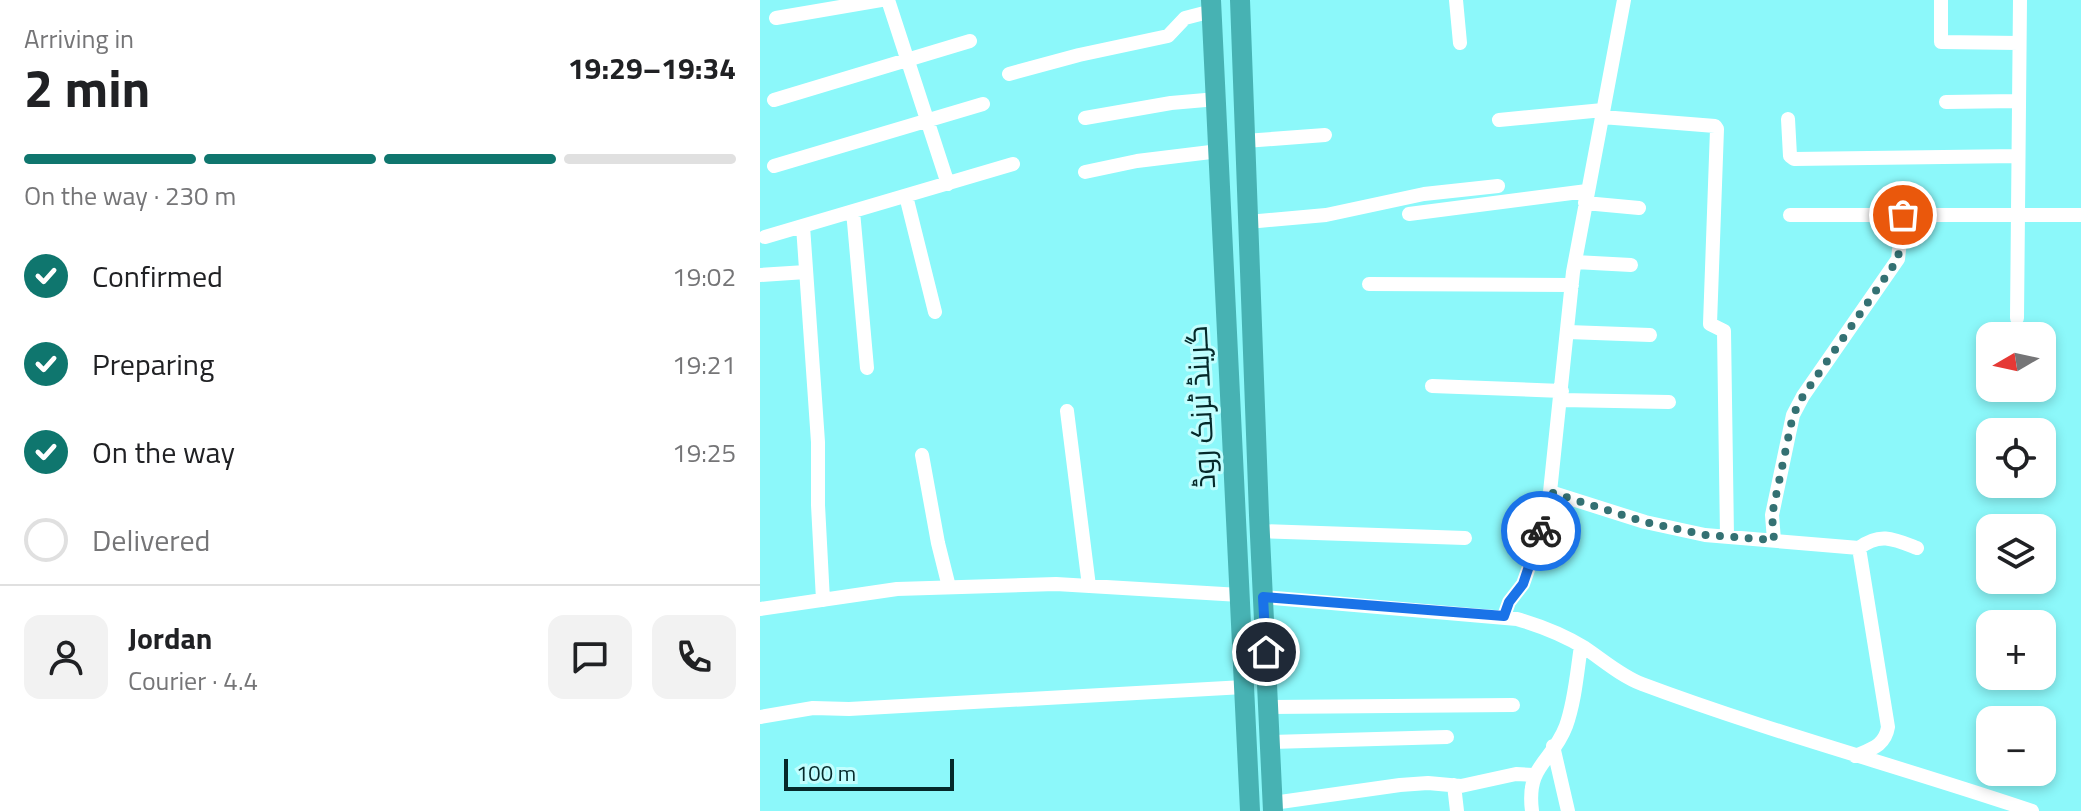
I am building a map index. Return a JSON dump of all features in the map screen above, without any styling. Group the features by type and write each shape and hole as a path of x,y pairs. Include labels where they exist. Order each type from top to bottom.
{"highway":[{"name":"گرینڈ ٹرنک روڈ","path":"1240,0 1259,531 1273,807"},
{"name":"گرینڈ ٹرنک روڈ","path":"1211,5 1250,811"}],"street":[{"path":"776,18 881,0"},
{"path":"888,0 948,184"},
{"path":"1456,0 1460,43"},
{"path":"1504,616 1509,602 1523,584 1540,536 1550,492 1575,262 1624,0"},
{"path":"1941,0 1941,42 2019,43"},
{"path":"2017,318 2020,0"},
{"path":"1009,74 1168,36 1185,18 1211,5"},
{"path":"774,100 970,41"},
{"path":"1085,118 1171,103 1217,99"},
{"path":"1946,102 2018,101"},
{"path":"774,166 983,104"},
{"path":"1499,120 1602,114 1715,126 1717,129 1710,324 1724,331 1727,537"},
{"path":"1788,119 1790,156 1794,159 2018,156"},
{"path":"1245,141 1325,135"},
{"path":"1085,172 1137,161 1219,151"},
{"path":"765,237 1013,164"},
{"path":"1248,222 1326,215 1424,194 1498,186"},
{"path":"906,196 935,312"},
{"path":"1409,214 1586,197 1639,208"},
{"path":"853,211 867,368"},
{"path":"1790,215 2081,215"},
{"path":"1774,540 1772,515 1793,415 1898,259 1903,215"},
{"path":"803,226 818,442 823,600"},
{"path":"1575,262 1631,265"},
{"path":"760,275 806,272"},
{"path":"1369,284 1572,285"},
{"path":"1461,286 1572,285"},
{"path":"1568,332 1650,335"},
{"path":"1432,386 1669,402"},
{"path":"1067,411 1089,586"},
{"path":"922,455 949,587"},
{"path":"1550,492 1645,522 1705,535 1859,548 1867,541 1887,536 1917,548"},
{"path":"1259,531 1465,538"},
{"path":"1855,756 1880,745 1886,739 1888,727 1859,548"},
{"path":"760,609 897,589 949,587 1089,586 1240,595"},
{"path":"1263,597 1504,616 1541,626 1581,646 1637,682 1855,756 1918,773 2032,811"},
{"path":"1532,811 1530,795 1533,775 1565,729 1574,695 1581,646"},
{"path":"760,717 813,708 849,709 1244,687"},
{"path":"1269,707 1513,705"},
{"path":"1271,742 1447,737"},
{"path":"1553,746 1568,811"},
{"path":"1273,807 1306,805 1428,783 1454,785 1486,782 1516,774 1533,775"},
{"path":"1454,785 1457,811"}],"way so far":[{"path":"1541,531 1550,492 1645,522 1705,535 1774,540 1772,515 1793,415 1898,259 1903,215"}],"route":[{"path":"1266,652 1263,597 1504,616 1509,602 1523,584 1541,531"}]}
